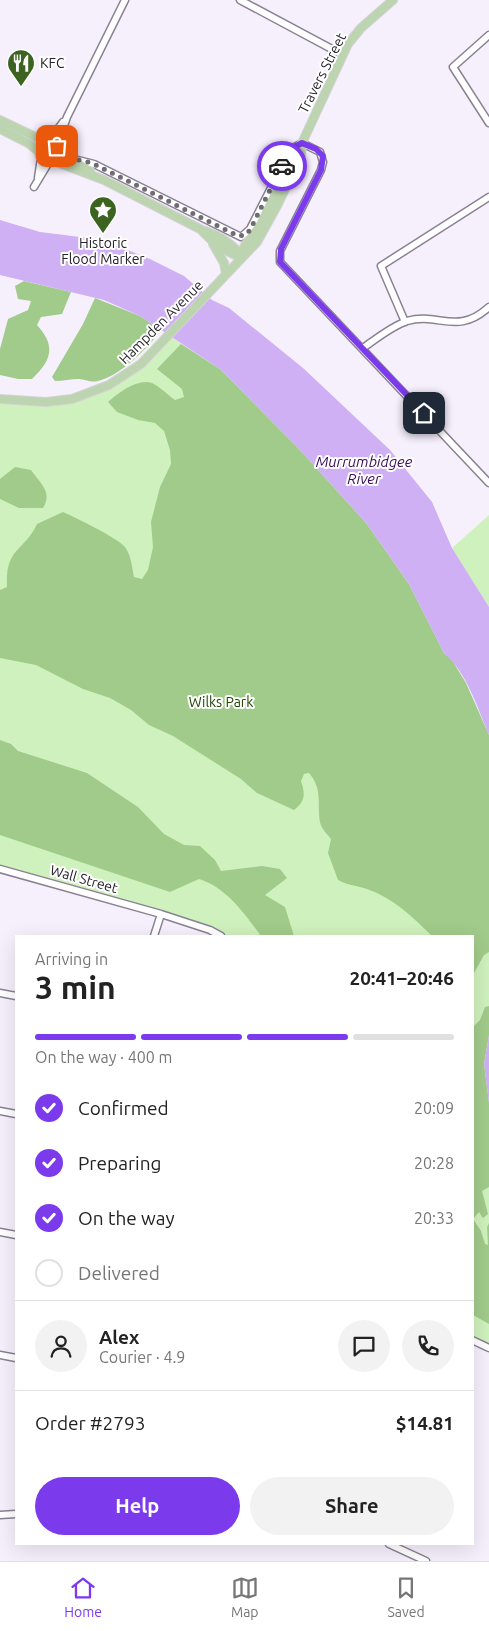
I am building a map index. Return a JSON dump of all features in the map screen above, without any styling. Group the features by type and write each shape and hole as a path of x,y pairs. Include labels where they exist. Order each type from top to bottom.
{"main road":[{"name":"Travers Street","path":"224,276 241,257 250,251 264,232 301,155 302,143 348,44 361,28 393,0"},
{"path":"0,120 58,148 104,180 202,230 213,233 238,250 241,257"},
{"path":"0,130 28,144 40,155 52,161 104,180"},
{"path":"40,155 47,142"},
{"path":"52,161 58,148"},
{"path":"202,230 220,252 224,276"},
{"path":"209,238 234,255 241,257"},
{"name":"Hampden Avenue","path":"0,399 33,402 72,399 110,385 141,364 224,276"}],"street":[{"path":"58,148 67,117 126,0"},
{"path":"240,0 343,54"},
{"path":"489,35 453,67 489,122"},
{"path":"47,142 67,117"},
{"path":"302,143 320,152 323,162 280,251 280,262 489,483"},
{"name":"Travers Street","path":"72,159 94,164 233,235 241,237 250,230 290,149 302,143"},
{"path":"40,155 36,184 52,161"},
{"path":"405,322 381,266 489,197"},
{"path":"363,348 405,322 428,319 453,323 463,322 473,319 489,307"},
{"name":"Wall Street","path":"0,869 160,914 210,930 219,935"},
{"path":"154,935 160,914"},
{"path":"0,993 15,996"},
{"path":"0,1111 15,1114"},
{"path":"0,1232 15,1235"},
{"path":"474,1341 489,1348"},
{"path":"0,1355 15,1358"},
{"path":"0,1515 15,1514"},
{"path":"391,1545 426,1561"}],"green space":[{"path":"24,281 71,292 62,314 41,317 37,325 47,340 49,353 44,366 32,379 18,379 0,375 0,349 8,319 28,310 31,301 18,299 15,286"},
{"path":"95,298 140,316 161,330 133,360 106,378 95,381 79,379 55,381 52,377 83,324"},
{"name":"Wilks Park","path":"171,337 220,369 301,451 489,735 489,1035 484,1064 489,1103 489,1348 474,1341 474,935 218,935 0,869 0,399 46,402 99,390 149,355 154,356"},
{"name":"Wilks Park","path":"181,344 220,369 301,451 367,524 409,584 444,653 452,660 466,683 489,735 489,952 484,955 474,973 474,935 431,935 410,915 385,897 338,880 328,853 331,839 321,824 318,791 309,773 304,774 301,781 303,800 294,810 257,793 241,779 173,736 149,725 131,710 110,698 83,689 36,665 0,658 0,590 7,587 7,574 12,557 27,540 37,524 63,512 105,533 125,547 130,557 134,577 142,579 148,570 153,547 151,522 160,487 171,464 170,450 164,431 155,423 138,420 117,412 108,402 128,387 146,382 155,384 175,400 184,397 182,389 157,369"},
{"path":"15,467 31,470 44,488 47,497 43,508 19,508 0,499 0,479"},
{"path":"489,515 489,607 452,548"},
{"path":"0,740 11,744 18,751 87,773 138,807 164,834 184,845 200,846 215,860 221,871 262,866 280,869 287,878 265,895 285,907 294,935 260,935 234,902 218,888 199,879 170,892 0,835"},
{"path":"489,1006 489,1035 484,1064 489,1103 489,1187 482,1191 488,1214 483,1218 479,1212 474,1218 474,1026 480,1020 485,1007"},
{"path":"474,1220 481,1231 485,1244 488,1245 487,1227 489,1223 489,1324 474,1316"}],"water":[{"name":"Murrumbidgee River","path":"0,220 40,232 88,238 110,243 150,259 184,276 212,300 229,308 303,368 390,450 432,502 452,548 489,607 489,735 465,680 444,653 409,584 367,524 301,451 220,369 140,316 104,300 0,275"},
{"path":"489,1035 489,1103 484,1064"}],"way so far":[{"path":"57,146 60,151 72,159 94,164 211,222 233,235 241,237 250,230 282,166"}],"place":[{"name":"KFC","path":"21,87"},
{"name":"Historic Flood Marker","path":"103,234"}],"route":[{"path":"282,166 290,149 302,143 316,149 323,156 321,170 281,249 279,254 280,262 424,413"}]}
